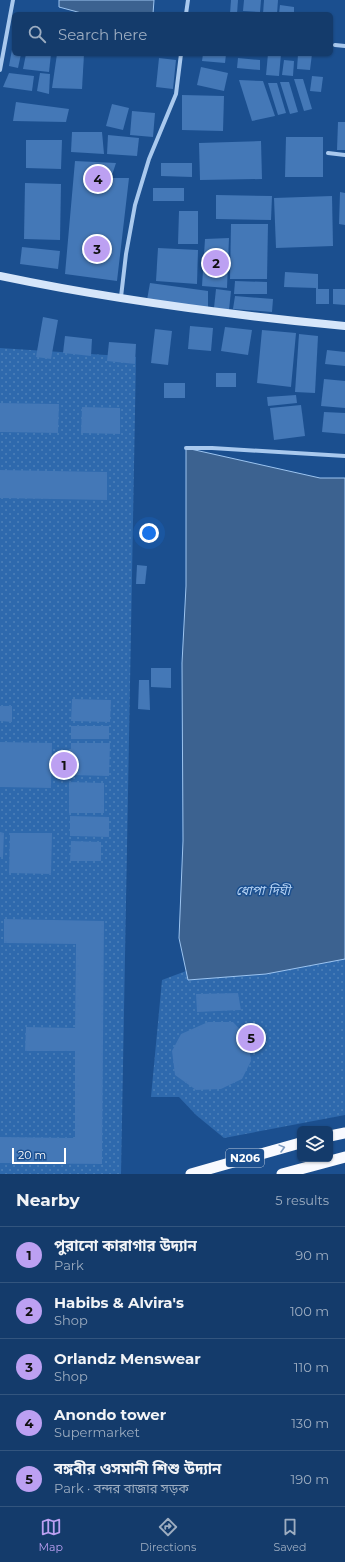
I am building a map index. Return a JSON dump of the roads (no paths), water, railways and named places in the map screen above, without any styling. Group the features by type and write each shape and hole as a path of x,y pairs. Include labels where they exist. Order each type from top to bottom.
{"highway":[{"path":"333,1135 345,1133"},
{"name":"N206","path":"191,1174 297,1144"},
{"path":"282,1174 345,1157"}],"main road":[{"path":"0,276 62,289 262,318 345,326"}],"street":[{"path":"0,70 13,0"},
{"path":"186,12 188,0"},
{"path":"335,45 345,46"},
{"path":"121,297 126,254 135,205 149,159 176,94 181,56"},
{"path":"328,153 345,155"},
{"path":"186,448 212,448 345,456"}],"water":[{"path":"59,0 154,0 153,12 78,12 59,7"},
{"name":"ধোপা দিঘী","path":"186,448 320,478 345,478 345,959 266,974 188,980 179,938 183,841 182,663 186,586"}],"place":[{"name":"Anondo tower","path":"98,179"},
{"name":"Orlandz Menswear","path":"97,249"},
{"name":"Habibs & Alvira's","path":"216,263"},
{"name":"পুরানো কারাগার উদ্যান","path":"64,765"},
{"name":"বঙ্গবীর ওসমানী শিশু উদ্যান","path":"251,1038"}]}
